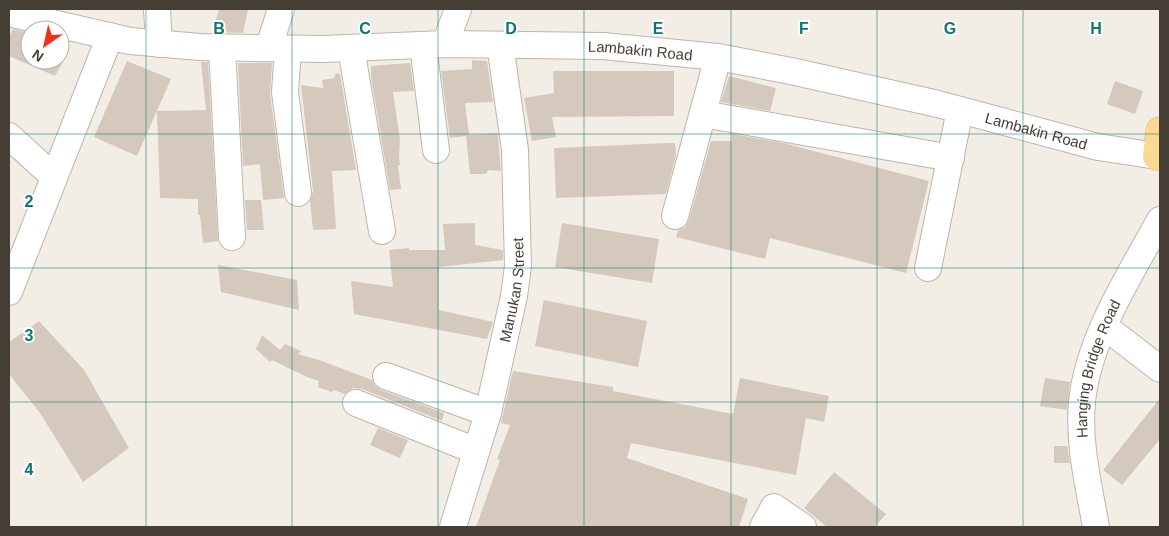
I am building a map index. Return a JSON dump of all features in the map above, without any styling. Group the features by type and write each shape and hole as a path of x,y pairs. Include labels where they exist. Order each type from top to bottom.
{"street":[{"path":"157,9 158,44"},
{"path":"281,9 278,48 286,92 298,193"},
{"path":"436,150 434,45 458,9"},
{"name":"Lambakin Road","path":"9,12 130,41 158,44 222,48 351,48 434,45 602,46 718,57 791,71 960,110 1098,147 1159,148"},
{"path":"9,292 110,36"},
{"name":"Manukan Street","path":"453,527 488,413 514,296 518,266 515,150 502,58 502,45"},
{"path":"222,48 232,237"},
{"path":"351,48 382,231"},
{"path":"675,216 718,57"},
{"path":"928,268 960,110"},
{"path":"703,114 951,158"},
{"path":"9,136 54,177"},
{"name":"Hanging Bridge Road","path":"1096,527 1084,464 1082,402 1089,366 1104,326 1160,220"},
{"path":"1104,326 1160,370"},
{"path":"386,376 488,413"},
{"path":"356,403 476,451"},
{"path":"763,527 774,507 803,527"}],"building":[{"path":"219,9 248,9 243,33 213,32"},
{"path":"13,29 20,31 20,61 9,56 9,37"},
{"path":"472,60 487,61 493,102 465,103 469,135 497,133 498,138 501,171 488,170 486,174 470,174 466,136 450,138 441,71 472,69"},
{"path":"127,61 171,79 137,156 94,137"},
{"path":"201,62 208,62 218,241 203,243 200,215 198,215 198,199 160,198 157,111 206,110"},
{"path":"238,63 272,63 270,94 284,198 263,200 260,164 243,166"},
{"path":"410,63 414,91 393,92 400,140 400,165 398,165 401,189 390,190 371,77 371,66"},
{"path":"41,70 58,70 55,76"},
{"path":"553,71 674,71 674,116 552,117 556,137 532,141 524,98 554,93"},
{"path":"336,73 340,74 356,170 332,171 336,229 313,230 310,201 313,191 301,85 323,88 322,80 334,78"},
{"path":"729,76 776,88 770,111 721,102"},
{"path":"1115,81 1143,91 1135,114 1107,104"},
{"path":"732,134 783,143 929,181 906,273 770,238 765,259 676,237 678,231 685,227 689,220 711,141 732,141"},
{"path":"675,143 676,155 666,194 556,198 554,148"},
{"path":"245,200 261,200 264,230 247,230"},
{"path":"475,223 475,245 503,250 503,260 439,267 439,310 493,322 487,339 354,314 351,281 393,287 389,250 409,248 409,250 445,250 443,224"},
{"path":"562,223 659,239 652,283 555,267"},
{"path":"218,265 297,280 299,310 221,292"},
{"path":"544,300 647,321 638,367 535,346"},
{"path":"39,321 84,370 129,448 83,482 40,413 9,374 9,342"},
{"path":"262,335 280,350 285,344 301,351 298,354 372,380 375,386 381,390 444,413 442,421 362,389 353,388 345,394 318,387 319,381 272,360 270,362 256,349"},
{"path":"513,371 613,387 613,391 733,414 740,378 829,396 824,422 806,418 796,475 631,443 627,458 748,499 739,527 476,527 500,460 497,459 510,425 501,423"},
{"path":"1045,378 1070,382 1067,410 1040,406"},
{"path":"1160,398 1160,439 1122,485 1103,470"},
{"path":"378,428 408,440 400,458 370,445"},
{"path":"1054,446 1067,446 1070,463 1054,463"},
{"path":"834,472 886,514 875,527 827,527 804,508"}]}
